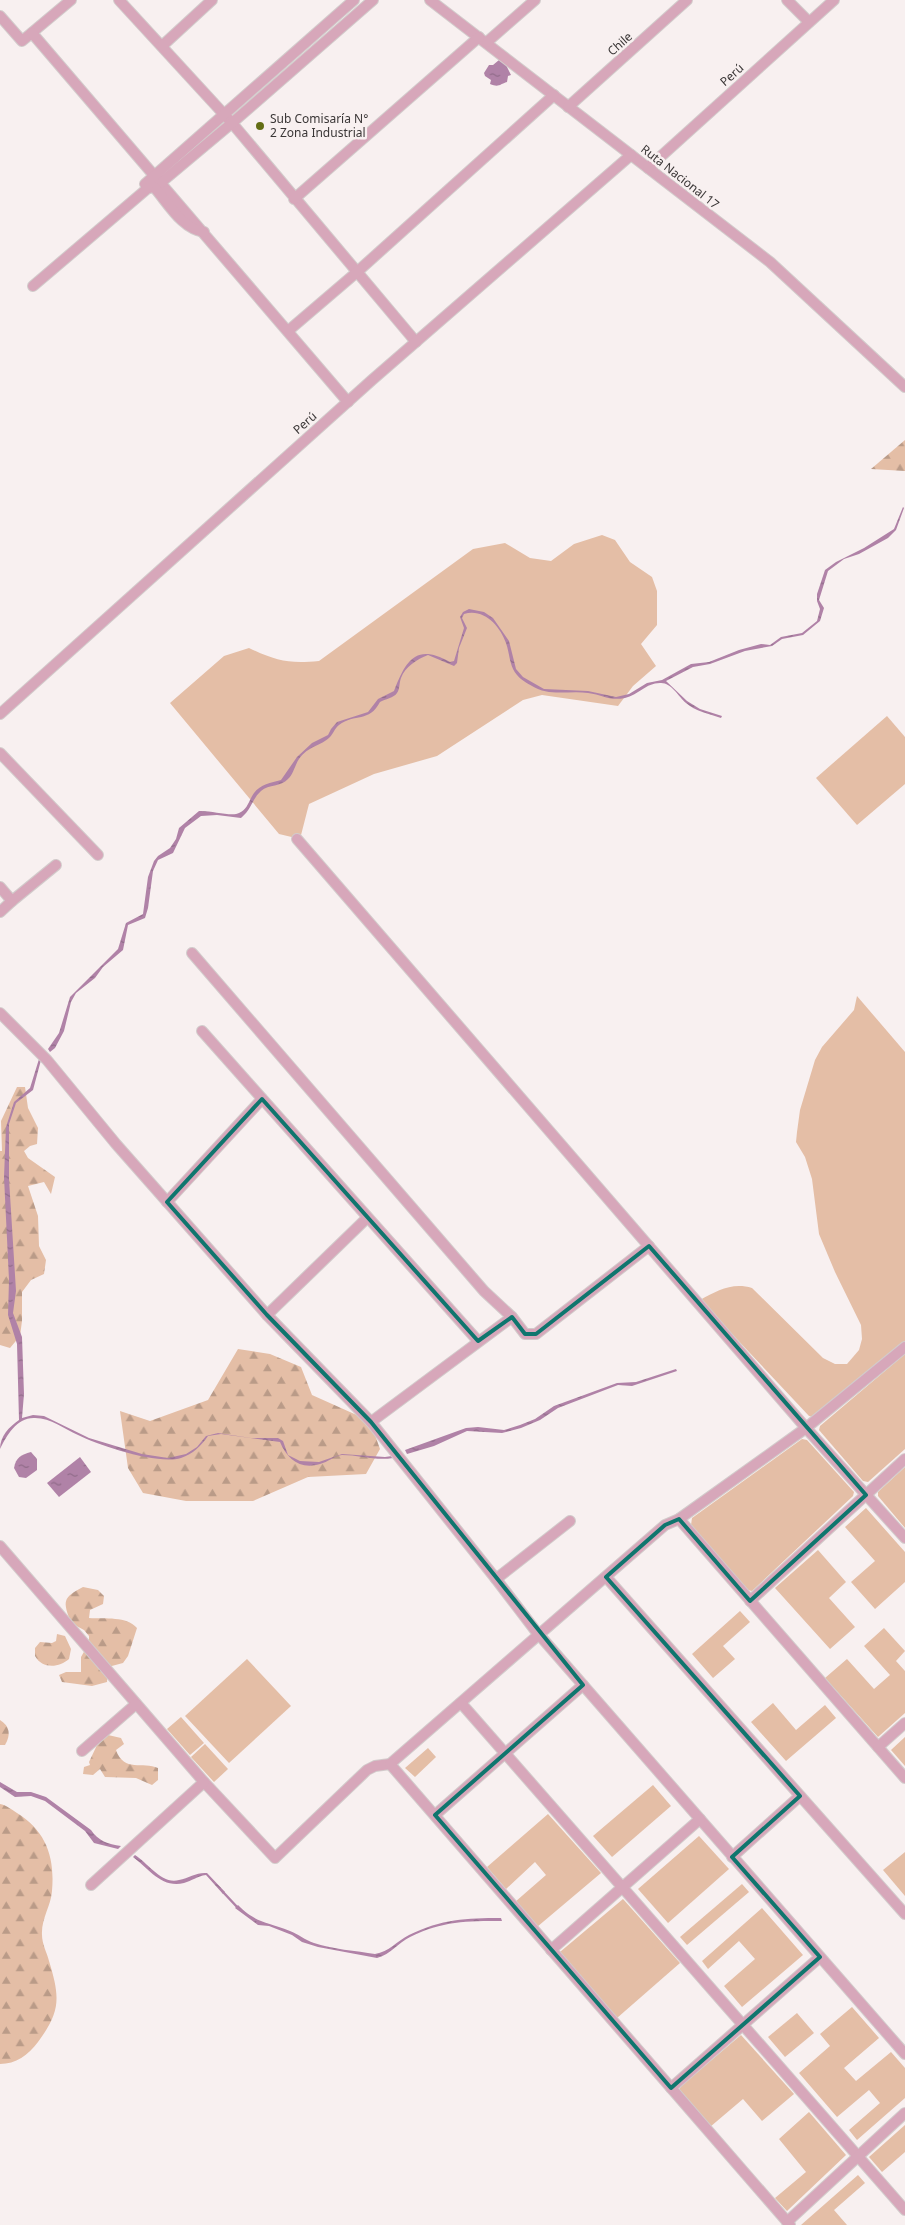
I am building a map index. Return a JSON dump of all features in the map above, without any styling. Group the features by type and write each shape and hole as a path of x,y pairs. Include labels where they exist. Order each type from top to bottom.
{"street":[{"path":"0,16 22,41 70,0"},
{"path":"119,0 228,120 416,342"},
{"path":"162,46 212,0"},
{"path":"228,120 354,0"},
{"path":"33,286 228,120 373,0"},
{"name":"Ruta Nacional 17","path":"430,0 770,262 905,386"},
{"path":"294,200 483,39 535,0"},
{"name":"Chile","path":"568,107 688,0"},
{"path":"787,0 808,22"},
{"name":"Perú","path":"648,168 834,0"},
{"path":"32,33 178,216 194,231 204,232 348,402"},
{"path":"288,331 554,96"},
{"name":"Perú","path":"0,714 348,402 631,155"},
{"path":"0,754 98,855"},
{"path":"297,839 806,1428 905,1538"},
{"path":"0,912 56,865"},
{"path":"0,887 12,901"},
{"path":"192,953 484,1291 512,1317 525,1334 536,1334 649,1246"},
{"path":"0,1013 47,1060 116,1144 267,1315 371,1422 496,1578 539,1635 905,2054"},
{"path":"202,1031 366,1218 478,1341"},
{"path":"167,1202 262,1099"},
{"path":"267,1315 366,1218"},
{"path":"371,1422 512,1317"},
{"path":"0,1546 204,1782 275,1858 367,1770 375,1766 390,1764 665,1525 679,1520 806,1428 905,1347"},
{"path":"750,1601 905,1459"},
{"path":"679,1520 905,1778"},
{"path":"496,1578 570,1521"},
{"path":"606,1577 905,1914"},
{"path":"435,1815 583,1685"},
{"path":"460,1703 905,2210"},
{"path":"82,1751 136,1704"},
{"path":"878,1747 905,1723"},
{"path":"390,1764 789,2224 905,2113"},
{"path":"91,1885 204,1782"},
{"path":"732,1856 800,1796"},
{"path":"551,1950 700,1819"},
{"path":"671,2088 820,1957"}],"highlighted area":[{"path":"262,1099 478,1341 512,1317 525,1334 536,1334 649,1246 866,1495 750,1601 679,1519 665,1525 606,1577 800,1796 732,1857 820,1957 671,2088 435,1815 583,1685 371,1422 267,1315 167,1202"}],"green space":[{"path":"905,440 905,471 871,469"},
{"path":"602,535 615,540 630,562 652,577 657,591 657,625 641,644 656,666 633,686 618,706 542,695 523,700 437,756 374,774 309,804 300,839 279,834 170,703 224,656 249,648 267,656 283,660 299,662 319,661 473,549 505,543 530,558 551,561 574,544"},
{"path":"887,716 905,737 905,784 857,825 816,778"},
{"path":"857,996 905,1052 905,1343 813,1417 809,1416 700,1300 731,1287 745,1286 752,1288 823,1358 835,1364 847,1364 859,1350 862,1339 861,1325 819,1234 812,1179 805,1157 796,1142 800,1110 815,1060 822,1047 854,1010"},
{"path":"17,1087 25,1087 28,1108 38,1128 37,1144 30,1146 24,1151 28,1158 55,1177 51,1194 44,1182 28,1186 38,1216 39,1246 46,1260 44,1274 31,1280 22,1292 20,1336 10,1348 0,1345 0,1151 2,1151 1,1121"},
{"path":"238,1349 270,1354 301,1367 312,1395 370,1421 380,1449 366,1474 308,1477 253,1501 186,1501 143,1493 128,1468 120,1411 150,1421 208,1400"},
{"path":"905,1354 905,1449 868,1482 863,1481 819,1430 820,1426"},
{"path":"802,1439 807,1440 854,1492 853,1496 752,1591 747,1590 691,1525 692,1518"},
{"path":"905,1467 905,1528 878,1496 878,1492"},
{"path":"866,1508 905,1552 905,1582 875,1609 851,1582 875,1561 845,1527"},
{"path":"818,1550 846,1582 829,1598 855,1627 830,1649 775,1588"},
{"path":"83,1587 98,1590 104,1596 103,1604 90,1610 89,1618 122,1620 133,1624 137,1628 128,1656 123,1663 108,1667 107,1682 92,1686 62,1682 59,1675 66,1672 81,1672 81,1657 89,1643 89,1636 84,1630 71,1623 66,1605 68,1597"},
{"path":"740,1611 750,1622 723,1646 735,1659 713,1678 692,1654"},
{"path":"884,1628 905,1651 896,1661 905,1671 905,1713 878,1737 825,1678 847,1659 874,1689 890,1675 864,1646"},
{"path":"57,1634 65,1636 71,1649 69,1659 60,1664 46,1665 35,1656 35,1648 40,1642 52,1643 56,1641"},
{"path":"247,1659 291,1706 229,1763 185,1716"},
{"path":"773,1703 796,1730 825,1705 836,1718 786,1761 751,1722"},
{"path":"181,1717 204,1743 190,1755 167,1729"},
{"path":"0,1720 8,1728 8,1738 5,1745 0,1745"},
{"path":"108,1735 121,1738 124,1744 116,1750 124,1762 158,1768 158,1780 152,1785 136,1778 105,1777 100,1769 93,1775 83,1774 84,1767 90,1765 89,1762 98,1743"},
{"path":"905,1737 905,1766 891,1750"},
{"path":"205,1744 228,1769 214,1782 191,1757"},
{"path":"428,1748 436,1757 415,1777 405,1768"},
{"path":"653,1785 671,1806 612,1857 593,1836"},
{"path":"0,1804 17,1813 35,1828 42,1837 50,1856 53,1879 52,1891 43,1923 42,1935 53,1974 56,1994 54,2012 46,2031 30,2051 21,2058 6,2064 0,2064"},
{"path":"548,1814 601,1873 537,1927 515,1902 546,1875 535,1862 506,1889 487,1867"},
{"path":"699,1836 729,1869 668,1923 638,1889"},
{"path":"905,1852 905,1896 883,1870"},
{"path":"742,1884 749,1892 687,1945 680,1937"},
{"path":"623,1899 680,1963 617,2018 560,1952"},
{"path":"762,1908 803,1955 742,2007 724,1986 755,1959 739,1941 708,1969 702,1961"},
{"path":"852,2007 879,2038 844,2068 856,2081 891,2052 905,2068 905,2098 857,2140 849,2130 880,2103 869,2090 837,2117 799,2073 830,2046 820,2034"},
{"path":"797,2013 814,2033 785,2057 768,2037"},
{"path":"741,2035 794,2094 762,2121 743,2099 710,2127 679,2090 681,2086"},
{"path":"809,2112 846,2155 787,2211 775,2198 806,2172 779,2139"},
{"path":"905,2125 905,2152 882,2172 869,2157"},
{"path":"858,2175 865,2183 834,2210 847,2225 801,2225"}],"water":[{"path":"499,60 506,65 511,75 508,76 507,82 495,86 490,84 491,80 484,73 489,65 493,65"},
{"path":"903,507 896,530 888,538 859,554 844,559 828,571 819,600 824,608 820,621 803,635 782,639 772,646 745,651 710,664 693,667 666,681 687,701 700,709 722,716 721,718 690,706 671,687 664,683 650,685 630,696 619,699 581,692 552,692 539,689 518,677 511,664 506,643 500,630 490,620 478,614 464,614 462,618 467,628 459,648 457,663 454,666 428,655 416,661 403,674 396,695 380,702 371,713 345,721 339,725 331,736 303,755 285,782 261,791 241,818 217,815 201,816 185,828 173,853 158,860 153,871 145,918 128,925 123,950 103,967 95,978 76,993 71,1002 64,1031 55,1048 50,1052 48,1049 59,1033 70,997 118,949 126,923 143,914 148,877 154,861 170,848 176,839 179,828 199,811 231,814 241,812 247,807 257,790 264,785 281,780 297,757 312,743 328,735 337,722 368,712 378,699 394,691 403,671 414,658 429,654 450,662 454,661 464,628 460,617 463,612 469,609 484,612 493,618 509,641 516,669 523,677 544,689 588,691 616,697 629,694 647,683 662,680 691,664 709,662 739,650 761,644 770,645 781,637 802,633 817,621 820,609 817,594 825,570 894,529"},
{"path":"39,1059 41,1060 33,1090 16,1103 9,1124 9,1179 16,1291 13,1313 22,1337 24,1394 22,1418 33,1415 44,1416 89,1438 142,1454 168,1458 186,1454 197,1447 206,1436 218,1433 251,1438 278,1438 283,1441 288,1455 300,1461 319,1462 342,1454 392,1456 393,1458 380,1459 342,1455 320,1464 306,1465 295,1462 290,1458 286,1453 280,1442 221,1434 208,1436 196,1449 181,1458 158,1459 114,1449 41,1418 23,1420 9,1433 0,1449 0,1444 6,1432 19,1420 17,1344 8,1315 9,1280 4,1177 6,1127 14,1102 30,1088"},
{"path":"676,1369 677,1371 632,1386 618,1385 558,1408 540,1420 521,1428 502,1433 467,1431 434,1446 407,1454 405,1450 466,1428 478,1427 504,1430 535,1419 554,1406 617,1383 636,1382"},
{"path":"31,1452 37,1459 37,1470 26,1478 19,1477 14,1468 16,1461 22,1455"},
{"path":"80,1457 91,1472 59,1497 47,1483"},
{"path":"0,1782 17,1792 31,1792 46,1797 91,1830 100,1839 121,1846 118,1849 94,1843 85,1831 45,1801 31,1796 15,1797 0,1787"},
{"path":"135,1855 161,1876 173,1881 196,1874 207,1873 225,1892 223,1894 206,1875 184,1883 169,1883 150,1872 133,1857"},
{"path":"238,1905 256,1919 290,1931 314,1943 375,1954 389,1949 409,1935 454,1920 501,1918 502,1921 455,1923 433,1928 410,1937 377,1958 318,1947 302,1942 292,1935 269,1926 258,1925 235,1908"}],"waterway":[{"path":"223,1892 238,1908"}],"place":[{"name":"Sub Comisaría N° 2 Zona Industrial","path":"260,126"}]}
